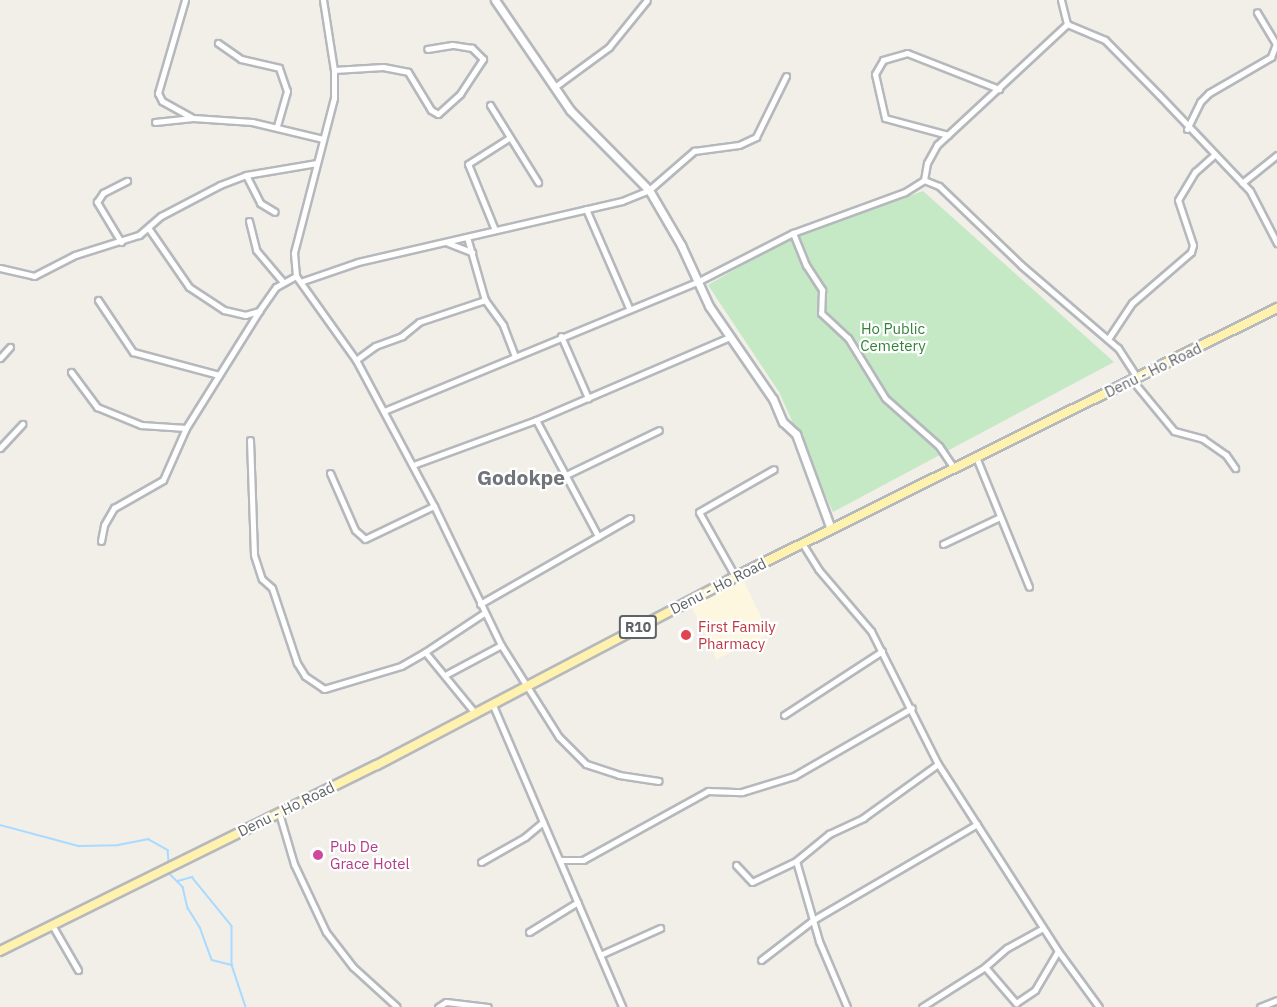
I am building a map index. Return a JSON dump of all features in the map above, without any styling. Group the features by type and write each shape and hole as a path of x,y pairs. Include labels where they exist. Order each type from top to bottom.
{"main road":[{"name":"Denu - Ho Road","path":"0,951 475,713 735,576 1277,308"}],"street":[{"path":"185,0 158,93 162,101 193,118"},
{"path":"323,0 334,70 334,98 294,253 296,276 303,281 356,360 413,465 484,613 524,686 578,760 619,775 659,781"},
{"path":"495,0 556,86 570,110 596,140 649,190 699,281 709,306 773,399 783,422 796,434 831,529"},
{"path":"556,86 609,47 647,0"},
{"path":"1061,0 1067,24"},
{"path":"1188,129 1200,102 1209,93 1271,57 1275,44 1257,12"},
{"path":"384,411 561,336 699,281 794,234 905,192 924,180 927,163 948,135 1067,24"},
{"path":"1067,24 1105,40 1242,183 1257,202 1277,243"},
{"path":"218,42 241,59 279,68 287,91 277,126"},
{"path":"334,70 383,67 408,72 431,110 438,114 460,94 483,59 472,48 427,49"},
{"path":"948,135 885,118 875,74 883,60 907,53 999,89"},
{"path":"303,281 358,262 586,209 649,190 694,151 739,145 756,137 786,76"},
{"path":"490,105 538,182"},
{"path":"155,122 193,118 277,126 323,139"},
{"path":"495,230 468,164 509,138"},
{"path":"1108,339 1132,303 1191,252 1193,245 1178,200 1196,172 1214,155"},
{"path":"1242,183 1277,155"},
{"path":"0,268 34,276 75,255 121,242 149,229 161,216 246,175 317,163"},
{"path":"246,175 260,203 275,212"},
{"path":"924,180 939,186 1022,265 1129,359 1135,379 1174,431 1203,439 1227,455 1235,468"},
{"path":"121,242 97,202 103,193 127,182"},
{"path":"586,209 629,308"},
{"path":"249,221 256,250 283,282"},
{"path":"149,229 180,276 195,291 224,310 245,315 259,311"},
{"path":"794,234 806,265 822,290 821,313 848,338 885,398 939,446 954,468"},
{"path":"467,237 485,300 503,325 515,356"},
{"path":"447,243 472,252"},
{"path":"101,541 104,525 114,508 163,480 186,428 259,311 283,282 296,276"},
{"path":"98,300 133,352 219,375"},
{"path":"356,360 375,346 402,336 419,322 485,300"},
{"path":"561,336 588,398"},
{"path":"413,465 536,420 730,337"},
{"path":"0,358 10,347"},
{"path":"71,372 97,408 141,425 186,428"},
{"path":"536,420 598,536"},
{"path":"0,448 22,424"},
{"path":"566,475 659,430"},
{"path":"250,440 254,555 262,579 272,588 297,663 305,676 324,689 401,666 484,613"},
{"path":"976,457 1029,587"},
{"path":"735,576 699,512 774,469"},
{"path":"330,473 355,530 365,539 434,506"},
{"path":"943,544 1000,517"},
{"path":"480,604 630,518"},
{"path":"802,543 818,569 858,612 882,651 938,764 1058,951 1099,1007"},
{"path":"447,674 501,645"},
{"path":"784,715 882,651"},
{"path":"425,652 447,674 475,713"},
{"path":"492,703 622,1007"},
{"path":"560,860 583,860 708,791 742,792 794,776 912,708"},
{"path":"736,865 752,882 796,861 829,834 863,818 938,764"},
{"path":"279,813 294,864 326,932 353,968 396,1007"},
{"path":"481,862 518,842 543,822"},
{"path":"761,960 813,920 977,824"},
{"path":"796,861 813,920 847,1007"},
{"path":"529,932 578,902"},
{"path":"52,925 78,970"},
{"path":"600,955 660,928"},
{"path":"922,1007 985,967 1007,948 1043,928"},
{"path":"985,967 1016,1003 1035,990 1058,951"},
{"path":"1260,1007 1277,1000"},
{"path":"438,1007 446,1002 488,1007"}],"shaded area":[{"path":"744,581 769,634 716,659 691,606"}],"green space":[{"name":"Ho Public Cemetery","path":"923,191 1114,362 833,512 779,392 708,285 783,242"}],"waterway":[{"path":"0,825 79,846 118,845 148,839 168,850 169,862"},
{"path":"169,873 183,887 188,908 200,927 212,960 232,965 246,1007"},
{"path":"178,881 192,877 232,926 232,965"}],"place":[{"name":"First Family Pharmacy","path":"686,635"},
{"name":"Pub De Grace Hotel","path":"318,855"}],"district":[{"name":"Godokpe","path":"521,477"}]}
